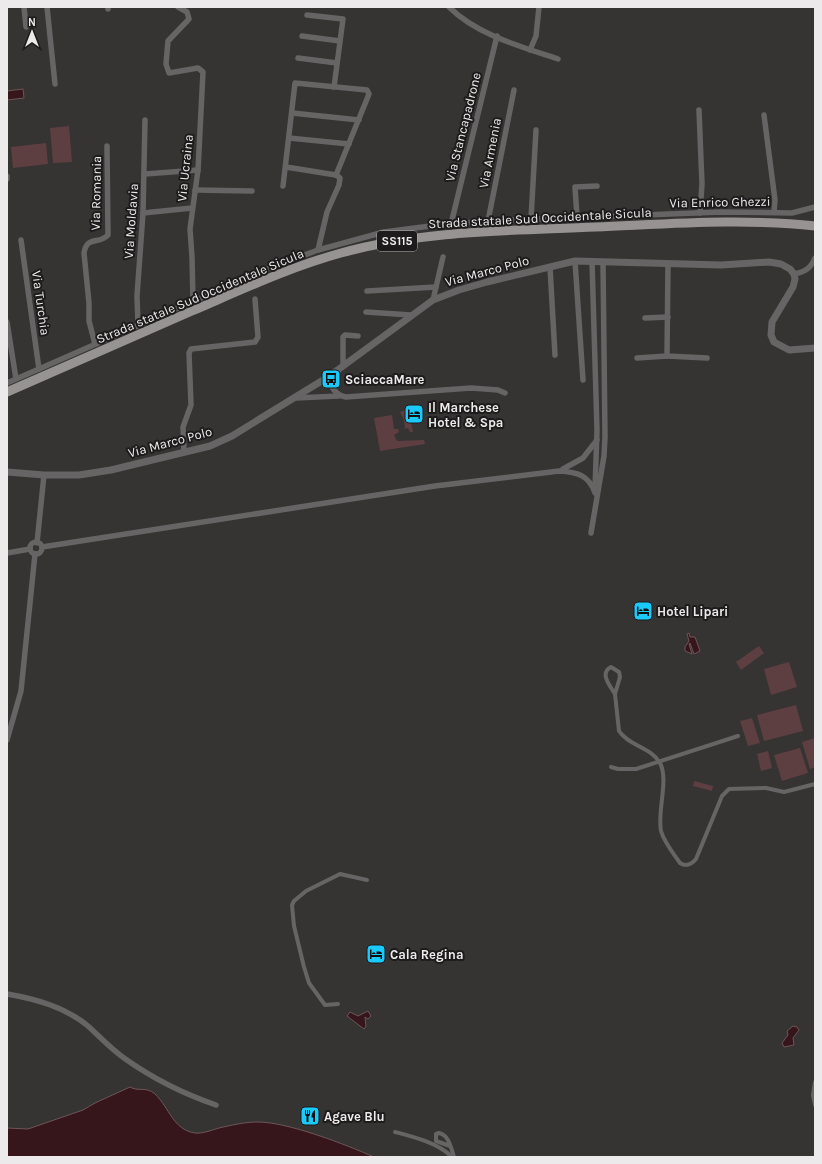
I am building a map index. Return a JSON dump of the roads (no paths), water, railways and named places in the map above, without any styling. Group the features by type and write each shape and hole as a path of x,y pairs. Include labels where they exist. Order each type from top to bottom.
{"main road":[{"name":"Strada statale Sud Occidentale Sicula","path":"7,392 287,271 340,253 383,244 414,238 471,233 683,224 770,223 815,226"}],"street":[{"path":"24,7 26,27"},
{"path":"47,7 55,84"},
{"name":"Via Ucraina","path":"178,7 187,12 189,19 185,25 168,41 166,64 169,73 198,68 203,72 198,170 190,229 193,301"},
{"path":"449,7 462,19 497,36 530,50 558,59"},
{"path":"530,50 536,36 539,7"},
{"path":"306,15 343,19 334,87"},
{"path":"302,36 340,41"},
{"name":"Via Stancapadrone","path":"451,224 497,36"},
{"path":"298,58 337,63"},
{"path":"284,186 295,83 367,90 369,94 336,175"},
{"name":"Via Armenia","path":"488,221 514,90"},
{"path":"699,110 702,184 700,213"},
{"path":"292,113 359,120"},
{"path":"764,116 775,200 774,212"},
{"name":"Via Moldavia","path":"138,325 137,296 143,213 145,120"},
{"path":"531,219 536,130"},
{"path":"289,138 349,144"},
{"name":"Via Romania","path":"94,344 89,321 89,303 84,253 86,245 89,242 105,238 108,235 107,146"},
{"path":"286,167 336,175 340,178 339,185 327,212 318,250"},
{"path":"144,174 198,170"},
{"path":"577,217 575,187 597,186"},
{"path":"195,190 252,191"},
{"name":"Via Enrico Ghezzi","path":"7,383 267,269 318,250 384,232 488,221 700,213 792,213 815,207"},
{"path":"143,213 192,208"},
{"name":"Via Turchia","path":"21,240 39,369"},
{"path":"433,300 443,257"},
{"path":"815,258 805,272 794,274 792,287 772,322 771,335 774,342 789,350 815,348"},
{"path":"575,261 583,380"},
{"name":"Via Marco Polo","path":"7,472 44,475 80,475 184,452 221,441 296,398 328,377 433,300 480,284 575,261 721,265 775,262 790,269 794,274"},
{"path":"592,261 597,430 595,504"},
{"path":"591,533 602,468 606,429 603,262"},
{"path":"667,356 668,264"},
{"name":"Via Marco Polo","path":"550,267 555,355"},
{"path":"367,291 436,287"},
{"path":"184,452 183,427 191,405 189,353 191,349 255,342 258,337 255,299"},
{"path":"366,312 411,315"},
{"path":"645,318 668,317"},
{"path":"7,322 16,379"},
{"path":"343,366 343,337 345,335 358,336"},
{"path":"637,358 667,356 707,358"},
{"path":"328,377 334,391 339,396"},
{"path":"296,398 355,396 471,388 498,390 505,393"},
{"path":"559,471 573,465 583,458 597,440"},
{"path":"583,458 597,460 602,468"},
{"path":"42,547 435,486 559,471 572,472 585,477 596,474 602,468"},
{"path":"37,542 44,475"},
{"path":"585,477 595,493"},
{"path":"37,542 42,547"},
{"path":"30,549 32,544 37,542"},
{"path":"35,554 40,552 42,547"},
{"path":"30,549 35,554"},
{"path":"7,552 30,549"},
{"path":"7,740 21,691 35,554"},
{"path":"615,694 606,679 605,674 607,669 611,667 619,672 620,677 615,694 619,731 626,738 653,755 659,762 663,776 661,829 665,841 683,865 690,864 696,859 722,796 729,789 766,788 784,792 815,784"},
{"path":"611,767 627,770 659,762 738,736"},
{"path":"338,1004 325,1004 310,982 294,926 292,905 294,901 306,892 340,874 366,880"},
{"path":"7,994 39,1000 63,1010 86,1025 123,1058 149,1074 197,1098 216,1105"},
{"path":"815,1082 813,1094 815,1105"},
{"path":"395,1132 410,1136 446,1150 453,1157"},
{"path":"450,1146 453,1157"}],"place":[{"name":"SciaccaMare","path":"331,379"},
{"name":"Il Marchese Hotel & Spa","path":"414,414"},
{"name":"Hotel Lipari","path":"643,611"},
{"name":"Cala Regina","path":"376,954"},
{"name":"Agave Blu","path":"310,1116"}]}
